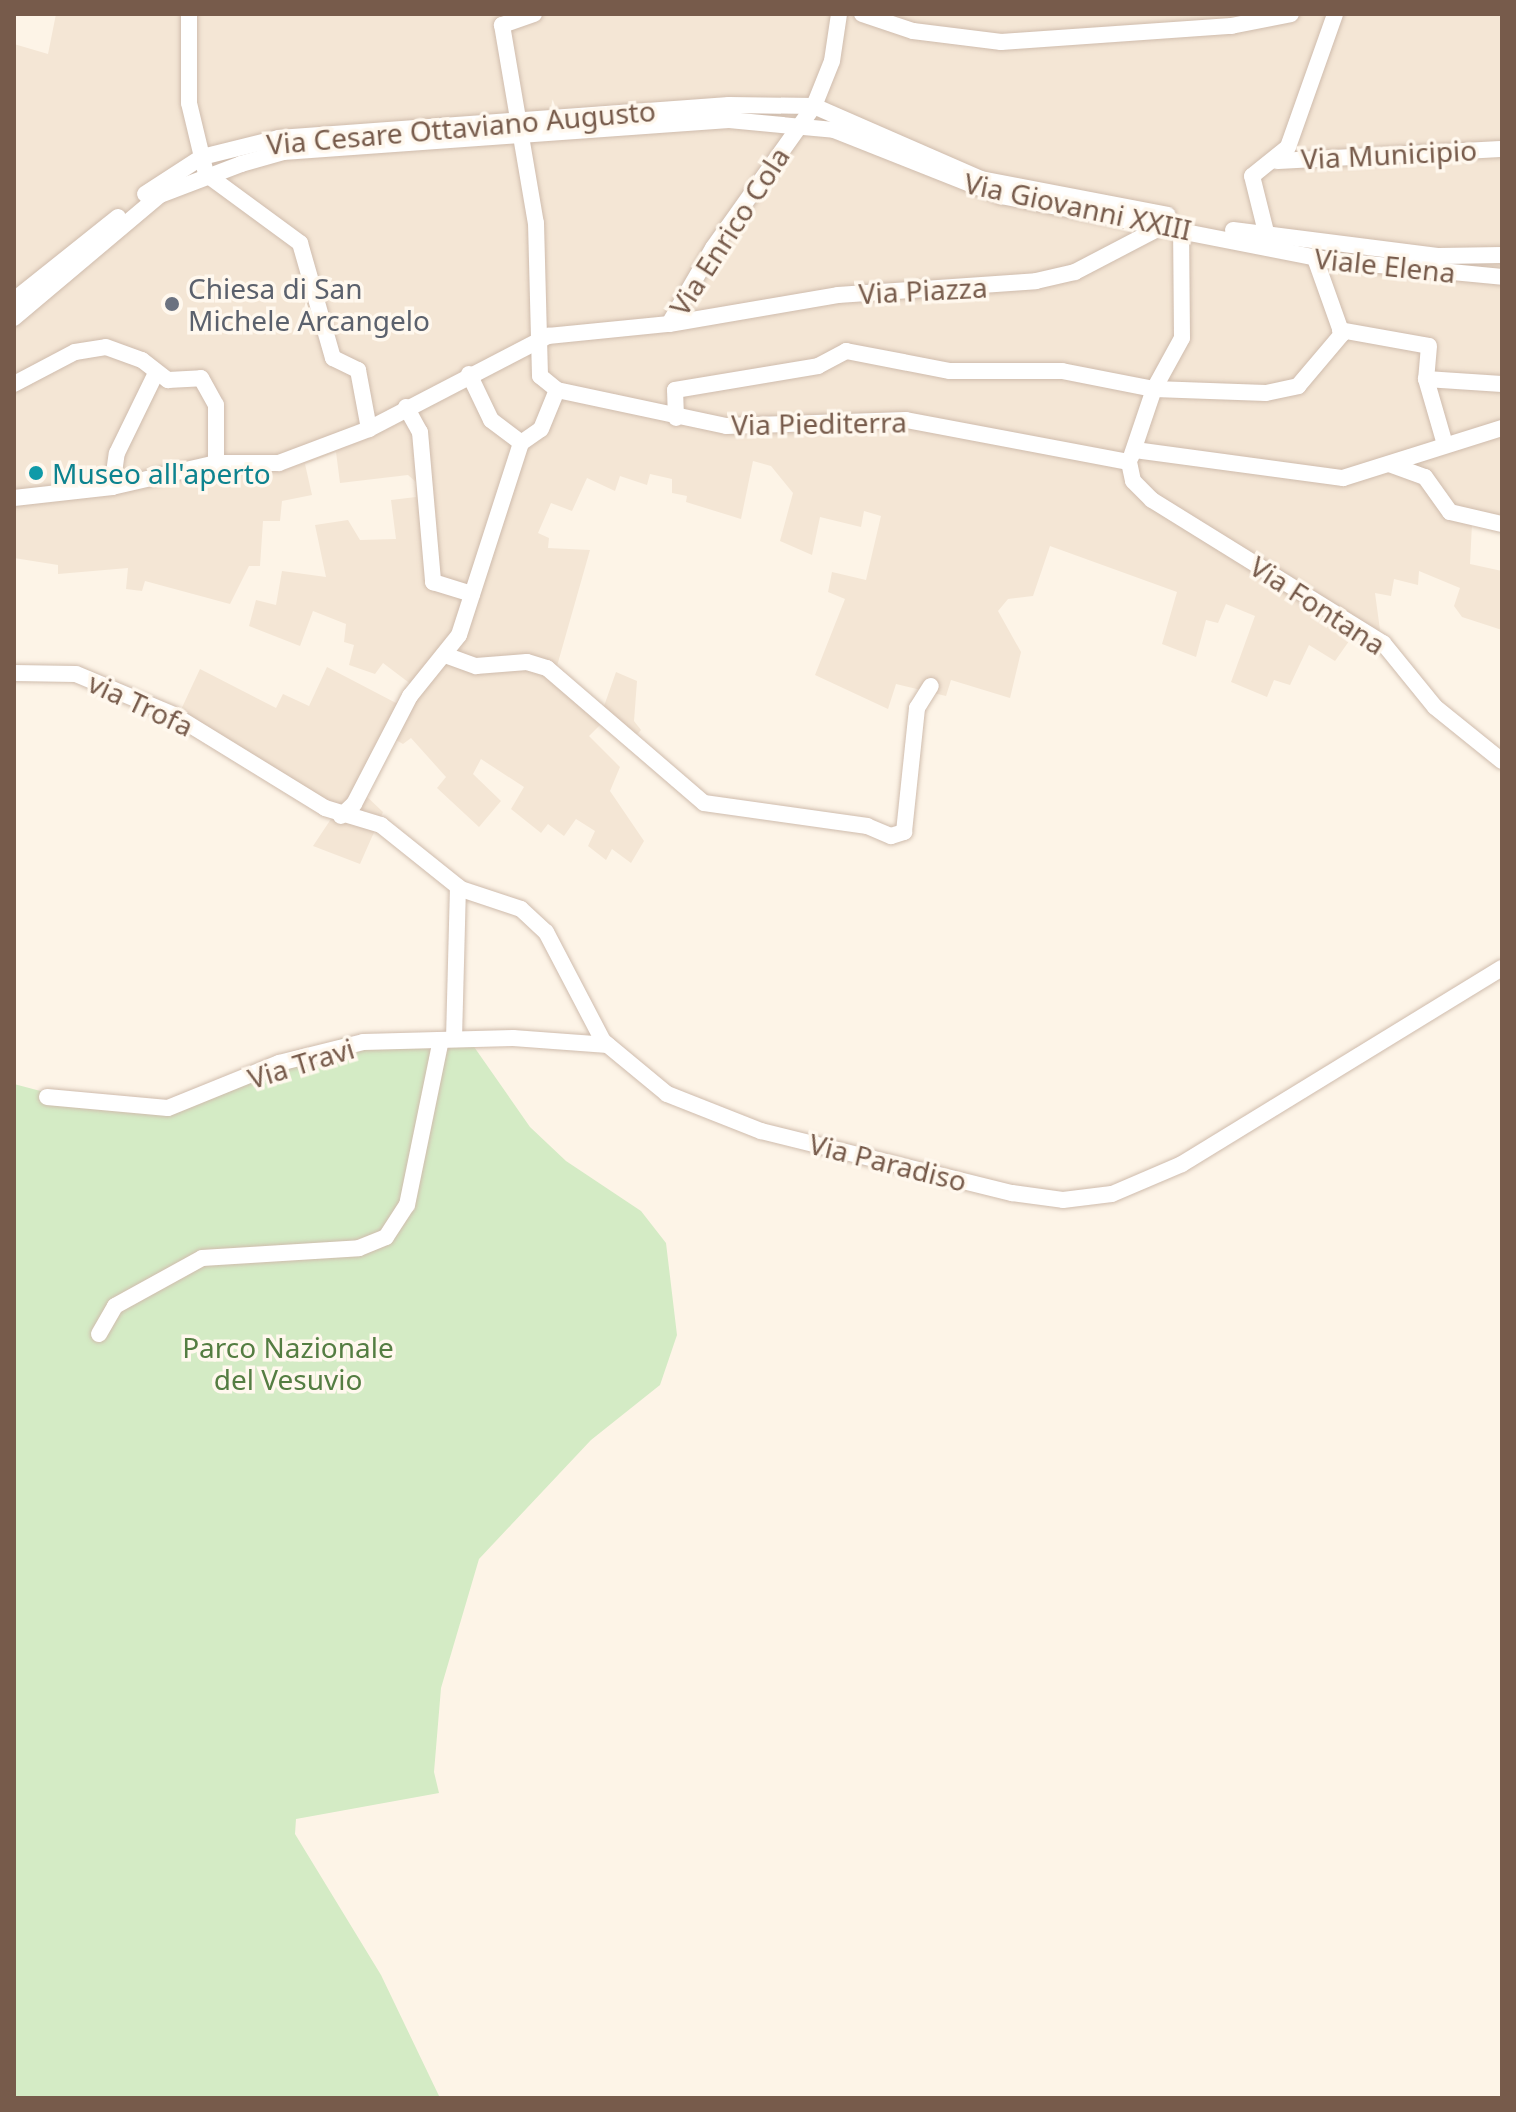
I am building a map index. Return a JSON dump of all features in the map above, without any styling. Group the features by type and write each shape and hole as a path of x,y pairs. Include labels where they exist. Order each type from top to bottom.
{"street":[{"path":"189,14 189,103 206,174 300,243 333,358 358,370 369,429"},
{"path":"341,816 354,804 410,696 445,655 472,594 521,443 541,429 557,390 540,376 535,341 536,223 521,139 513,121 502,25 534,14"},
{"name":"Via Enrico Cola","path":"14,498 112,487 216,463 279,463 369,429 535,341 669,324 800,122 814,106 832,61 839,14"},
{"path":"866,15 913,31 1001,42 1231,26 1291,14"},
{"path":"1269,242 1252,176 1277,161 1335,14"},
{"name":"Via Cesare Ottaviano Augusto","path":"14,300 154,186 202,157 279,138 513,121 814,106"},
{"name":"Via Giovanni XXIII","path":"814,106 981,179 1269,242"},
{"name":"Via Cesare Ottaviano Augusto","path":"14,318 160,195 206,174 283,152 521,139 729,120 800,122"},
{"name":"Via Giovanni XXIII","path":"800,122 980,191 1269,242"},
{"name":"Via Municipio","path":"1277,161 1502,149"},
{"path":"1132,456 1154,389 1182,338 1174,226"},
{"name":"Via Piazza","path":"669,324 838,295 1036,281 1075,272 1174,226"},
{"name":"Viale Elena","path":"1269,242 1439,256 1502,255"},
{"name":"Viale Elena","path":"1269,242 1315,258 1502,277"},
{"path":"1315,258 1340,330"},
{"path":"676,418 675,390 818,366 846,351 950,371 1062,371 1154,389 1266,393 1298,386 1340,330"},
{"path":"1340,330 1429,346 1426,379 1444,441"},
{"path":"14,384 95,348 134,356 155,375 168,380 189,373 209,388 216,463"},
{"path":"469,374 491,420 521,443"},
{"path":"112,487 117,453 155,375"},
{"path":"1426,379 1502,384"},
{"name":"Via Piediterra","path":"557,390 676,418 774,427 906,420 1132,456 1311,479 1389,464 1444,441 1502,428"},
{"path":"406,407 420,432 433,582 472,594"},
{"name":"Via Fontana","path":"1132,456 1133,481 1152,500 1383,643 1435,707 1502,761"},
{"path":"1389,464 1425,477 1450,512 1502,524"},
{"path":"445,655 476,666 527,662 547,668 704,803 867,826 891,836 904,832 917,708 931,686"},
{"name":"via Trofa","path":"14,673 76,674 174,715 341,816"},
{"name":"Via Paradiso","path":"341,816 381,825 458,887 533,917 608,1045 667,1094 761,1131 1063,1200 1112,1194 1182,1164 1502,968"},
{"path":"99,1334 115,1306 202,1258 359,1248 386,1237 407,1205 448,1039 458,887"},
{"name":"Via Travi","path":"47,1097 168,1108 337,1048 448,1039 608,1045"}],"shaded area":[{"path":"56,14 1502,14 1502,527 1472,524 1470,564 1502,571 1502,630 1462,617 1454,606 1460,588 1419,571 1418,585 1394,579 1391,596 1375,593 1380,630 1368,642 1354,634 1335,661 1309,645 1290,685 1274,680 1267,697 1231,682 1255,616 1226,604 1218,623 1206,620 1196,657 1162,644 1177,592 1050,546 1033,596 1008,599 998,611 1021,652 1010,698 951,680 946,696 896,684 888,709 815,675 845,599 828,592 832,572 866,580 881,516 864,511 861,527 820,517 812,555 780,541 793,493 771,466 753,461 741,519 686,502 687,496 672,493 672,479 650,474 647,485 620,476 615,491 587,478 572,511 551,503 538,533 549,538 548,548 590,550 557,666 603,709 616,672 637,681 634,721 641,730 628,746 601,724 589,736 620,767 610,791 644,841 631,863 612,849 606,860 588,846 595,831 576,819 564,836 548,824 541,833 511,809 524,787 481,759 473,774 501,801 479,827 437,788 446,777 411,738 403,744 389,736 363,793 383,812 360,864 313,846 335,813 178,716 200,669 276,708 283,694 309,706 327,667 396,703 412,685 383,663 375,674 349,665 354,645 344,642 346,624 313,611 300,646 249,626 256,600 276,605 282,571 326,577 315,525 348,520 360,540 396,539 391,500 416,497 416,482 408,475 340,483 336,452 305,464 312,495 282,501 280,521 263,521 260,566 249,566 230,604 145,581 142,591 126,589 128,568 58,574 58,565 14,558 14,44 48,54"}],"green space":[{"name":"Parco Nazionale del Vesuvio","path":"463,1031 530,1127 566,1161 641,1211 666,1243 677,1335 660,1385 591,1440 479,1559 441,1688 434,1772 439,1793 296,1819 295,1834 381,1975 440,2098 14,2098 14,1084 86,1103 180,1107 342,1038"}],"place":[{"name":"Chiesa di San Michele Arcangelo","path":"172,304"},
{"name":"Museo all'aperto","path":"36,473"}]}
